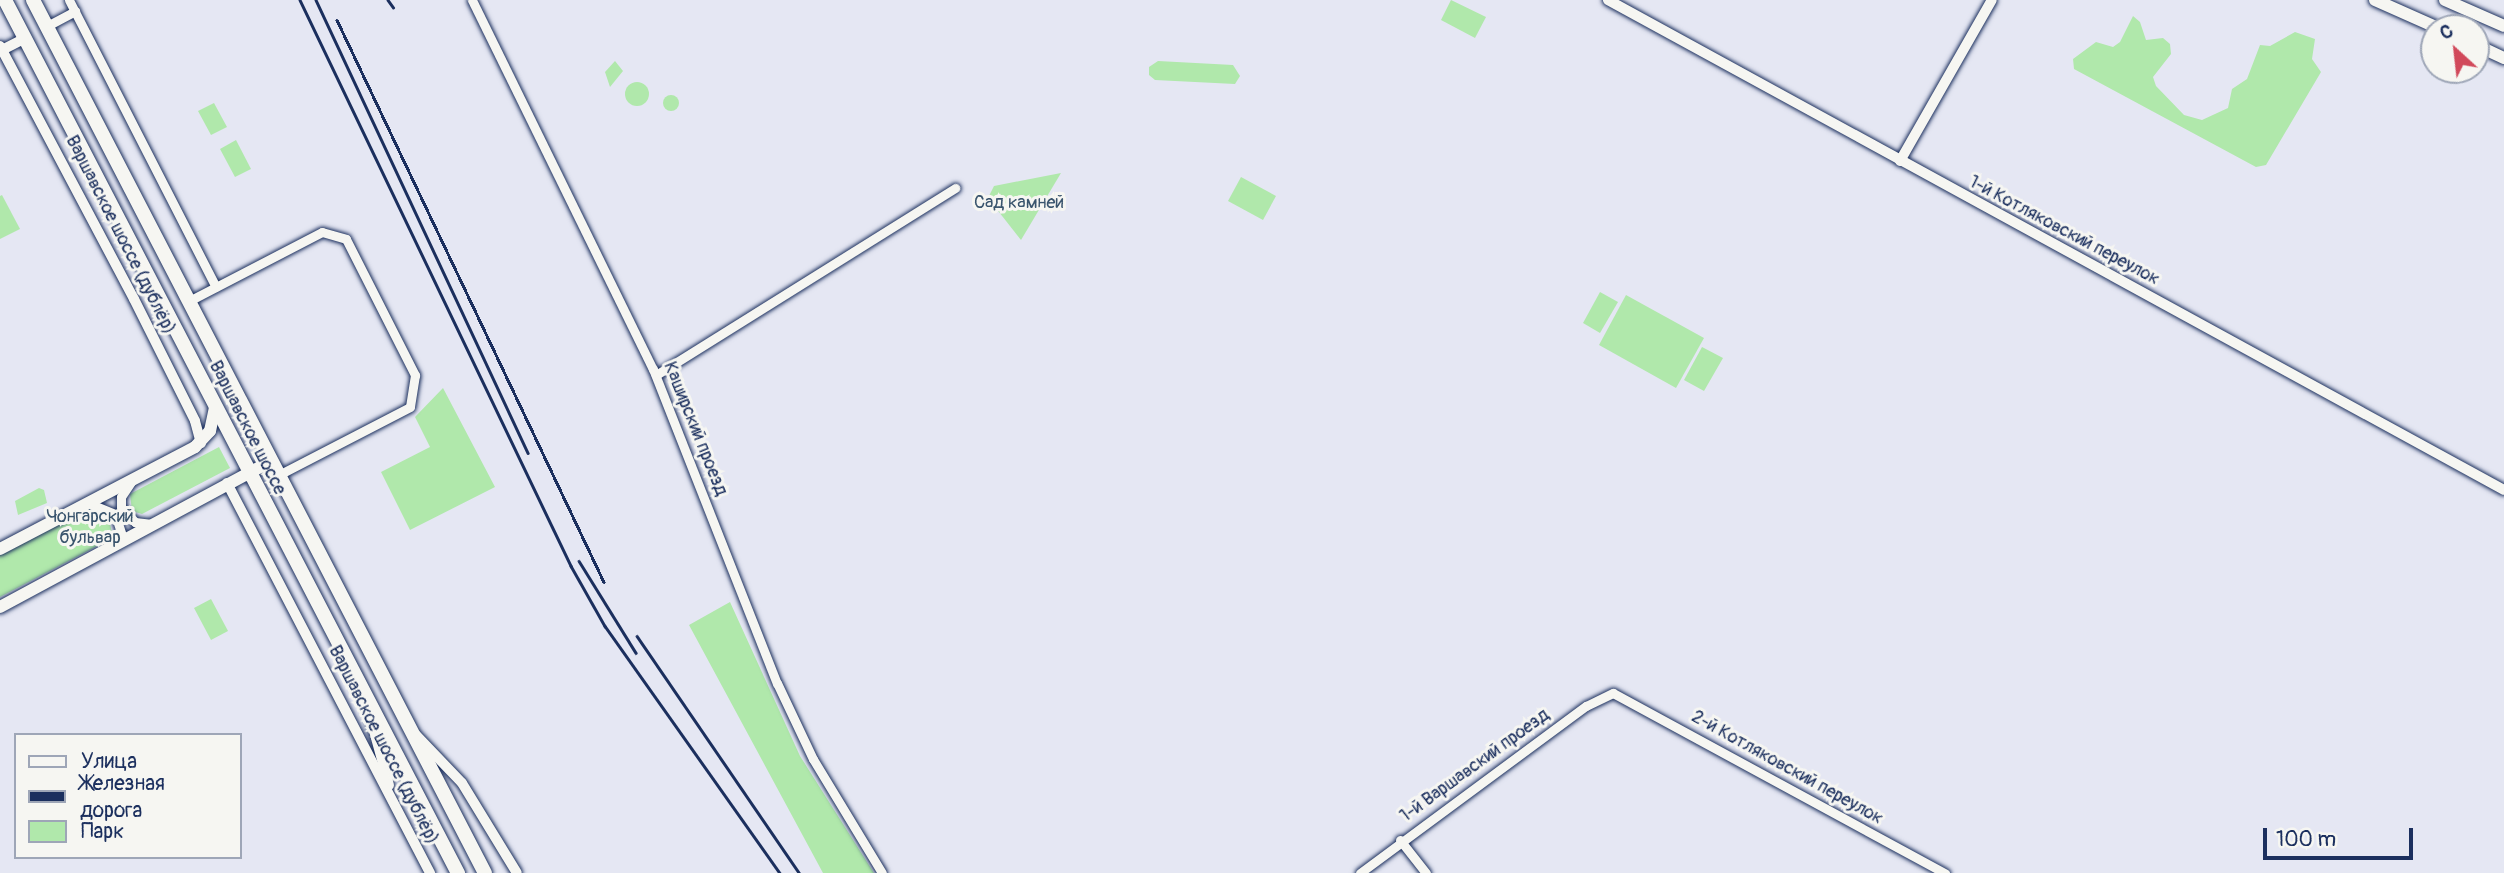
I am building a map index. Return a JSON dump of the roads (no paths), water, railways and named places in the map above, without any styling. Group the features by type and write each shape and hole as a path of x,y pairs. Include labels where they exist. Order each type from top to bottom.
{"main road":[{"name":"Варшавское шоссе","path":"5,0 458,873"},
{"name":"Варшавское шоссе","path":"33,0 485,873"},
{"path":"2375,0 2420,20"},
{"path":"2445,0 2504,26"},
{"path":"0,549 201,443 210,431 215,408"},
{"path":"0,607 271,461"}],"street":[{"path":"69,0 216,287"},
{"name":"Каширский проезд","path":"472,0 656,374 777,683 813,759 882,873"},
{"name":"1-й Котляковский переулок","path":"1608,0 2504,490"},
{"path":"1900,161 1992,0"},
{"path":"47,26 75,11"},
{"path":"1,49 24,39"},
{"name":"Варшавское шоссе (дублёр)","path":"1,49 134,299 195,421 201,443"},
{"path":"656,374 955,188"},
{"path":"187,302 322,232 345,239 415,375 410,407 278,475"},
{"path":"132,481 121,497 126,516 156,524"},
{"name":"Варшавское шоссе (дублёр)","path":"228,483 430,873"},
{"path":"88,503 108,509 121,523 121,535 112,548"},
{"path":"364,693 396,808"},
{"name":"1-й Варшавский проезд","path":"1360,873 1399,840 1586,706 1613,693"},
{"name":"2-й Котляковский переулок","path":"1613,693 1945,873"},
{"name":"Варшавское шоссе (дублёр)","path":"410,729 462,783 517,873"},
{"path":"1399,840 1426,873"}],"railway":[{"path":"300,0 571,566 605,626 780,873"},
{"path":"316,0 528,453"},
{"path":"388,0 393,7"},
{"path":"337,20 604,582"},
{"path":"579,561 636,653"},
{"path":"637,636 799,873"}],"park label":[{"name":"Сад камней","path":"1019,203"},
{"name":"Чонгарский бульвар","path":"90,528"}]}
